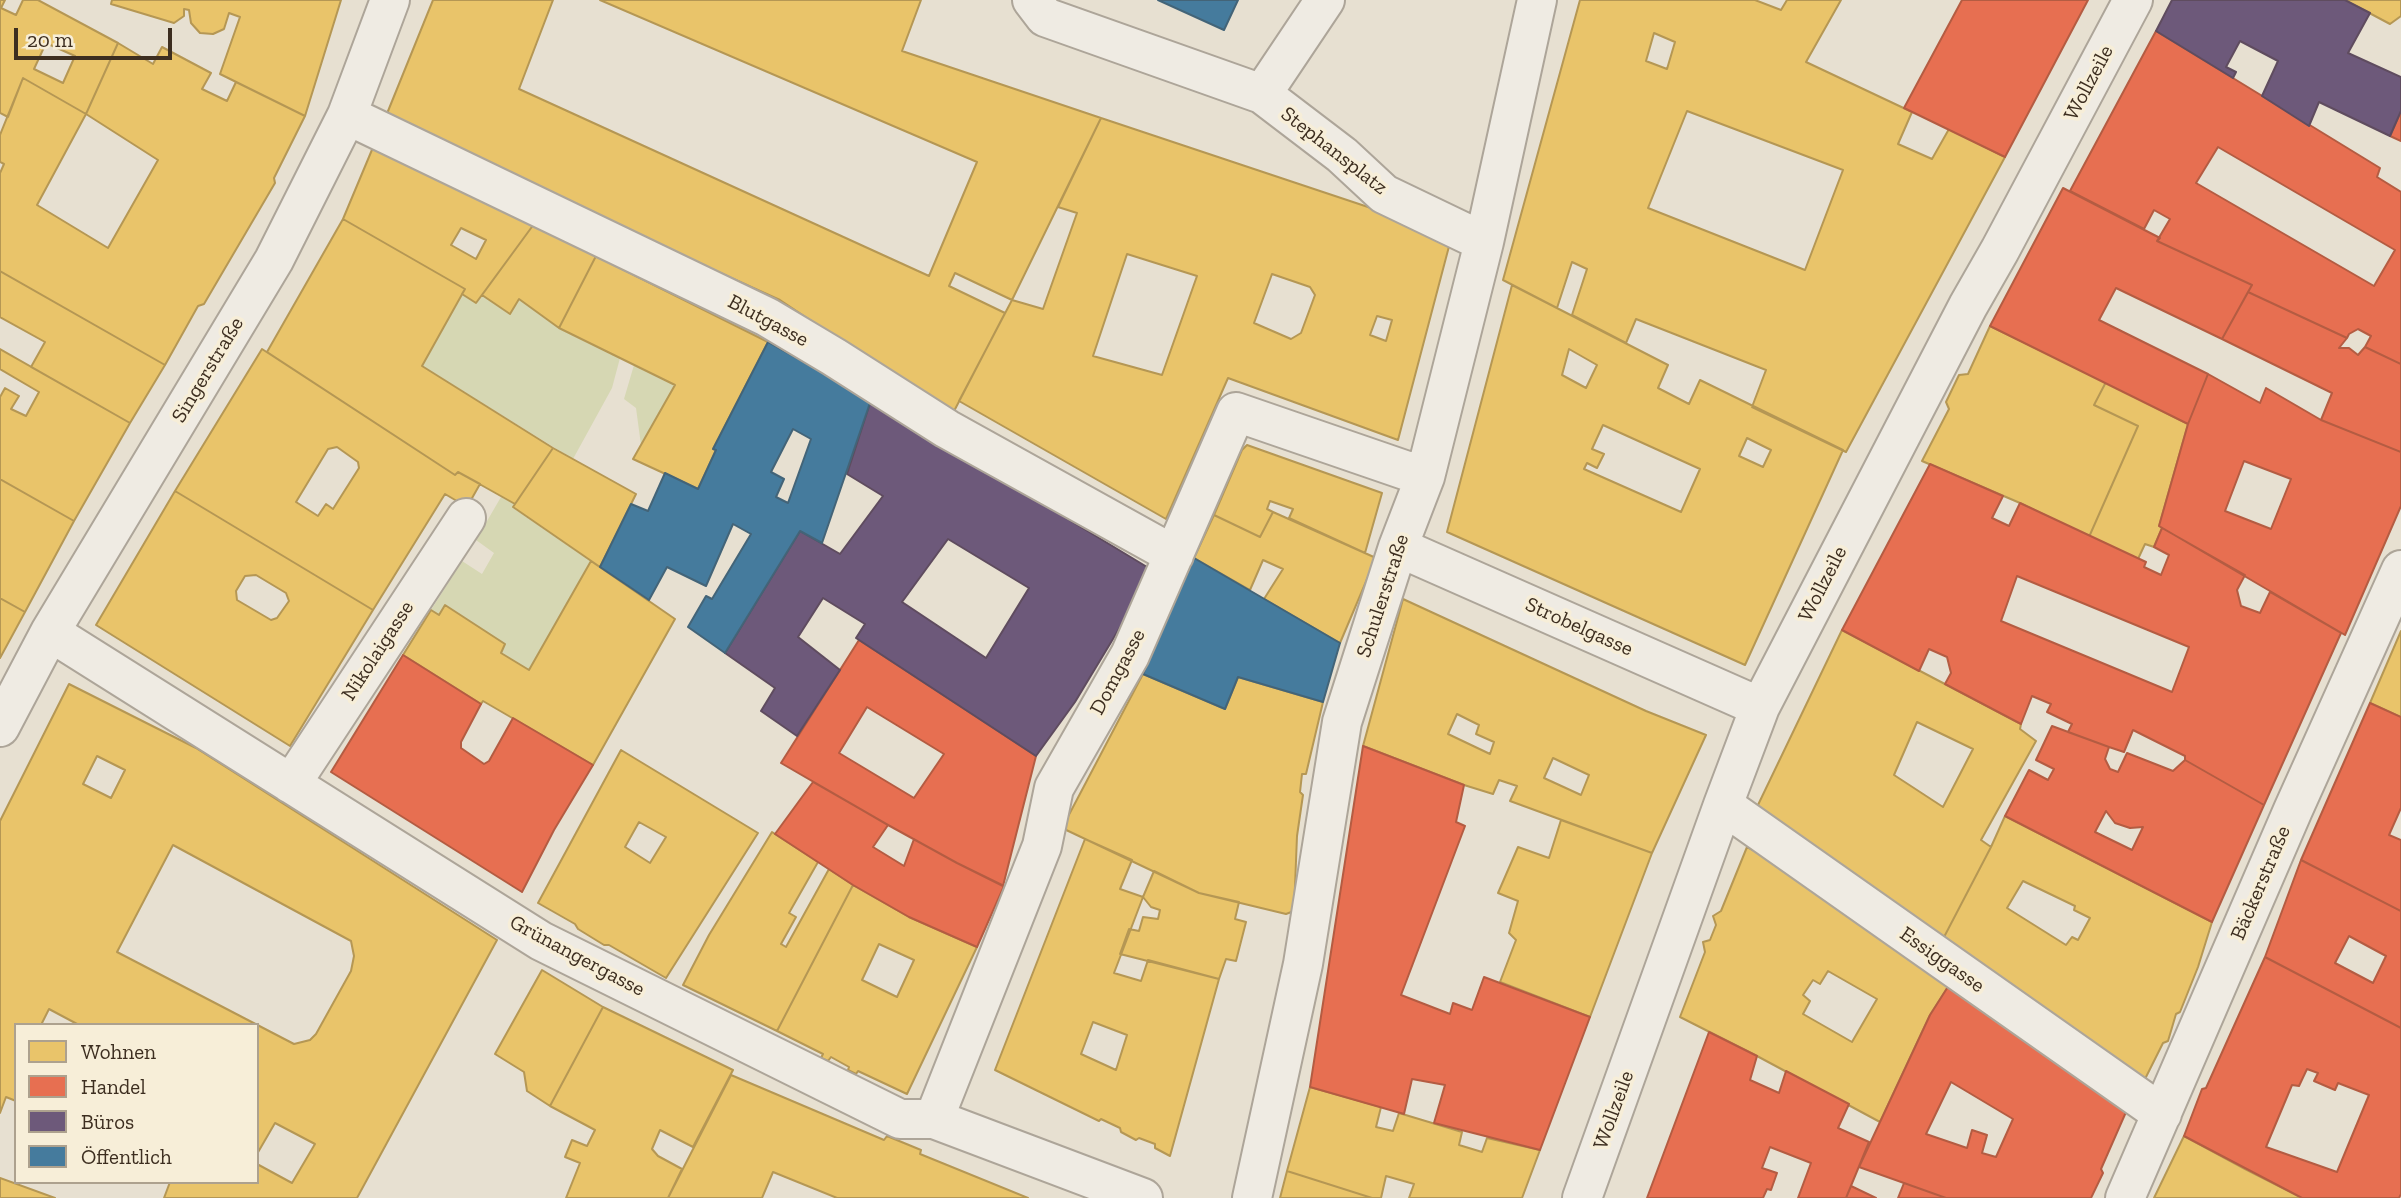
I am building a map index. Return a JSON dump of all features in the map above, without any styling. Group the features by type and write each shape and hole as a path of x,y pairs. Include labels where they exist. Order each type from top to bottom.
{"street":[{"name":"Singerstraße","path":"3,714 274,260 347,115 390,0"},
{"name":"Stephansplatz","path":"1032,0 1045,17 1262,94 1342,155 1384,194 1484,242"},
{"name":"Stephansplatz","path":"1262,94 1325,0"},
{"name":"Schulerstraße","path":"1252,1198 1303,964 1342,722 1398,547 1425,477 1484,242 1537,0"},
{"name":"Wollzeile","path":"1583,1198 1760,707 1968,306 2133,0"},
{"name":"Blutgasse","path":"347,115 767,317 947,429 1174,555"},
{"name":"Domgasse","path":"934,1119 1042,846 1054,788 1130,655 1236,412 1425,477"},
{"name":"Nikolaigasse","path":"291,783 466,518"},
{"name":"Strobelgasse","path":"1398,547 1760,707"},
{"name":"Bäckerstraße","path":"2125,1198 2293,810 2401,570"},
{"name":"Grünangergasse","path":"50,632 541,942 900,1119 934,1119 1143,1198"},
{"name":"Essiggasse","path":"1723,805 2162,1114"}],"green space":[{"path":"462,294 476,302 482,295 509,314 519,299 559,328 620,358 612,388 573,459 422,366"},
{"path":"634,365 675,385 641,445 636,408 624,399"},
{"path":"501,497 515,504 513,508 591,561 529,670 501,653 505,644 445,606 439,615 431,610 462,561 482,574 494,553 476,540"}],"building: Wohnen":[{"path":"0,0 5,0 1,8 16,15 23,0 38,0 118,43 86,114 23,78 8,117 0,113","holes":["46,43 75,56 63,83 34,69"]},
{"path":"112,0 341,0 305,116 220,74 240,17 229,13 224,29 213,34 200,33 191,23 189,10 184,9 184,16 174,23 111,4"},
{"path":"433,0 553,0 519,89 929,276 977,162 600,0 921,0 902,51 1101,118 1012,300 955,273 949,286 1005,313 952,415 780,300 384,121"},
{"path":"1580,0 1755,0 1781,10 1787,0 1841,0 1806,62 1912,112 1898,144 1932,159 1949,129 2005,157 1846,452 1752,407 1766,370 1636,319 1626,343 1572,315 1587,269 1572,262 1557,308 1503,280","holes":["1654,33 1675,42 1667,69 1646,61","1687,111 1843,170 1805,270 1648,208"]},
{"path":"2345,0 2401,0 2401,16 2390,24"},
{"path":"118,43 153,64 162,47 211,73 202,89 227,101 236,82 305,116 274,178 275,183 204,304 198,306 165,365 0,271 0,173 4,164 0,162 0,135 23,78 86,114","holes":["86,114 158,160 108,248 37,205"]},
{"path":"1101,118 1452,235 1398,440 1228,378 1166,519 959,401 1012,300 1043,309 1077,213 1058,207","holes":["1127,254 1197,276 1162,375 1093,356","1272,274 1310,287 1315,295 1301,333 1291,339 1254,323","1377,316 1392,320 1386,341 1370,335"]},
{"path":"374,145 534,224 476,303 462,294 465,289 343,219","holes":["461,228 486,240 476,259 451,245"]},
{"path":"343,219 465,289 422,366 553,448 515,504 458,472 455,475 267,352"},
{"path":"534,224 596,256 559,328 519,299 510,314 482,295"},
{"path":"596,256 768,342 713,449 716,450 698,489 633,459 675,385 559,328"},
{"path":"0,271 165,365 130,423 31,367 45,342 0,317"},
{"path":"1512,285 1668,365 1658,388 1689,404 1700,380 1843,450 1745,665 1447,532","holes":["1569,349 1597,365 1586,388 1562,375","1603,425 1700,469 1681,512 1584,469 1587,463 1597,468 1604,454 1592,449","1747,438 1771,450 1763,467 1739,456"]},
{"path":"1990,326 2106,382 2094,405 2138,426 2089,537 2020,503 1922,461 1949,409 1946,402 1959,375 1968,374"},
{"path":"0,349 130,423 74,521 0,479 0,397 5,388 19,396 11,409 26,416 39,392 0,369"},
{"path":"262,349 455,475 458,472 480,484 467,507 445,494 373,610 175,491","holes":["337,447 358,462 359,468 333,509 326,504 318,516 296,502 328,449"]},
{"path":"2106,382 2188,424 2159,526 2162,528 2154,547 2145,544 2138,559 2089,537 2138,426 2094,405"},
{"path":"1247,445 1382,493 1365,553 1289,518 1293,509 1270,501 1267,509 1273,512 1260,537 1214,515 1242,450"},
{"path":"553,448 636,494 600,567 513,507"},
{"path":"0,479 74,521 25,612 0,598"},
{"path":"175,491 373,610 290,746 96,625","holes":["256,575 286,593 289,601 277,618 271,620 237,600 236,591 245,576"]},
{"path":"1273,512 1376,558 1340,643 1264,599 1283,569 1263,560 1250,590 1194,558 1214,515 1260,537"},
{"path":"591,561 675,619 593,765 483,701 481,704 403,655 431,610 439,615 445,605 505,644 501,653 529,670"},
{"path":"0,598 25,612 0,658"},
{"path":"1403,599 1646,711 1706,735 1652,853 1510,801 1517,786 1499,780 1493,794 1363,746","holes":["1457,714 1479,725 1476,734 1494,742 1490,754 1448,734","1553,758 1589,775 1581,795 1544,778"]},
{"path":"1842,630 2021,724 2020,729 2036,741 1981,840 1991,847 1943,939 1757,807","holes":["1917,722 1973,749 1943,807 1894,775"]},
{"path":"2401,631 2401,717 2370,703"},
{"path":"1143,674 1225,709 1238,677 1323,702 1306,774 1302,774 1300,792 1303,795 1297,836 1294,911 1286,914 1199,893 1062,828"},
{"path":"69,684 196,748 497,940 357,1198 164,1198 169,1184 259,1184 259,1165 292,1183 315,1144 275,1123 259,1151 259,1026 294,1044 310,1040 351,971 354,956 351,941 173,845 117,952 254,1023 75,1023 49,1009 42,1023 14,1023 14,1100 6,1097 0,1113 0,821","holes":["97,756 125,770 111,798 83,784"]},
{"path":"621,750 758,833 666,978 609,945 604,945 578,929 575,924 538,903","holes":["639,822 666,837 650,863 625,847"]},
{"path":"2005,816 2212,922 2198,967 2180,1012 2176,1014 2168,1041 2163,1043 2144,1081 1943,939","holes":["2023,881 2075,906 2074,910 2090,918 2078,940 2072,937 2066,945 2007,908"]},
{"path":"1561,820 1652,853 1590,1017 1500,982 1516,940 1509,933 1518,901 1498,893 1518,847 1549,858"},
{"path":"772,832 818,862 789,913 796,917 781,944 786,947 829,869 853,885 777,1031 683,985 709,935"},
{"path":"1085,839 1132,860 1120,889 1143,897 1114,973 1141,981 1148,960 1219,979 1170,1156 1155,1148 1155,1144 1139,1138 1136,1140 1121,1132 1120,1128 1101,1119 1099,1121 995,1070","holes":["1093,1022 1127,1035 1116,1070 1081,1054"]},
{"path":"1747,847 1817,883 1951,982 1930,1015 1880,1122 1680,1017 1705,952 1703,942 1710,940 1716,925 1713,916 1721,911","holes":["1828,971 1877,999 1852,1042 1803,1014 1810,1001 1803,995 1813,980 1820,984"]},
{"path":"1154,871 1199,893 1239,902 1235,919 1246,922 1236,961 1226,959 1219,979 1120,954 1129,929 1139,931 1143,917 1158,919 1160,910 1151,907 1143,897"},
{"path":"853,885 909,917 977,947 907,1094 858,1071 856,1074 831,1057 828,1061 821,1058 823,1054 777,1031","holes":["879,944 914,960 897,997 862,980"]},
{"path":"542,970 603,1007 550,1106 527,1091 524,1072 495,1054"},
{"path":"603,1007 733,1070 693,1147 660,1130 652,1149 658,1156 682,1169 668,1198 566,1198 580,1163 565,1157 572,1140 587,1146 595,1130 550,1106"},
{"path":"731,1075 884,1140 887,1136 921,1150 920,1154 1028,1198 837,1198 773,1172 762,1198 668,1198"},
{"path":"1310,1087 1381,1107 1376,1127 1393,1131 1399,1113 1462,1132 1459,1145 1482,1152 1487,1138 1540,1150 1522,1198 1409,1198 1414,1184 1386,1176 1381,1198 1372,1198 1287,1171"},
{"path":"2184,1136 2245,1169 2302,1198 2154,1198"},
{"path":"1287,1171 1372,1198 1280,1198"},
{"path":"0,1178 55,1198 0,1198"}],"building: Handel":[{"path":"1962,0 2088,0 2005,157 1904,108"},
{"path":"2156,31 2380,168 2377,177 2401,192 2401,364 2365,347 2371,336 2358,329 2347,338 2248,292 2252,285 2157,241 2170,219 2154,210 2144,229 2070,191","holes":["2218,147 2395,250 2374,286 2196,183"]},
{"path":"2401,111 2401,141 2390,136"},
{"path":"2063,188 2160,238 2157,241 2252,285 2222,339 2116,288 2099,320 2208,374 2188,424 1990,326"},
{"path":"2248,292 2347,338 2339,348 2349,348 2358,355 2365,347 2401,364 2401,452 2321,420 2332,393 2222,339"},
{"path":"2208,374 2260,403 2266,388 2321,420 2401,452 2401,506 2345,635 2159,526 2188,424","holes":["2244,461 2291,479 2271,529 2225,511"]},
{"path":"1930,464 2003,496 1992,518 2009,526 2020,503 2146,562 2144,567 2161,575 2169,555 2154,547 2162,528 2245,575 2237,590 2241,606 2260,613 2270,592 2341,633 2264,805 2185,760 2185,756 2133,730 2124,752 2109,747 2068,732 2072,724 2047,712 2051,704 2032,696 2021,724 1945,684 1951,673 1947,657 1929,649 1919,671 1842,630","holes":["2017,576 2189,647 2172,692 2001,621"]},
{"path":"859,640 1036,756 1003,886 888,825 781,763","holes":["867,707 944,754 914,798 839,753"]},
{"path":"403,655 481,704 461,742 461,748 484,764 489,761 513,718 593,765 554,830 522,892 331,772"},
{"path":"2370,703 2401,717 2401,808 2389,835 2401,840 2401,911 2301,860"},
{"path":"2052,726 2109,747 2105,759 2110,769 2118,772 2127,753 2173,771 2185,760 2264,805 2212,922 2005,816 2029,770 2048,780 2054,769 2036,760","holes":["2106,811 2115,823 2130,828 2143,827 2132,850 2095,832"]},
{"path":"1363,746 1464,785 1456,822 1465,826 1401,995 1450,1014 1453,1003 1472,1010 1484,977 1590,1017 1540,1150 1434,1123 1445,1085 1412,1079 1404,1114 1310,1087"},
{"path":"813,782 888,825 873,847 904,866 914,839 1004,886 977,947 909,917 853,885 775,834"},
{"path":"2301,860 2401,911 2401,1028 2265,957","holes":["2349,936 2386,956 2373,983 2335,963"]},
{"path":"2265,957 2401,1028 2399,1198 2302,1198 2184,1136 2202,1089 2206,1088","holes":["2307,1069 2318,1073 2314,1081 2335,1090 2338,1083 2369,1095 2337,1172 2266,1147 2292,1085 2299,1086"]},
{"path":"1951,982 2126,1112 2091,1198 1946,1198 1859,1167 1930,1015","holes":["1951,1082 2013,1119 1996,1157 1982,1153 1987,1135 1972,1130 1967,1148 1926,1134"]},
{"path":"1709,1032 1757,1056 1750,1080 1779,1093 1786,1071 1849,1104 1838,1128 1869,1142 1846,1198 1798,1198 1811,1163 1770,1147 1762,1168 1777,1173 1771,1190 1767,1189 1763,1198 1647,1198"},
{"path":"1904,1183 1946,1198 1898,1198"},
{"path":"1851,1186 1876,1198 1846,1198"}],"building: Büros":[{"path":"2172,0 2345,0 2370,13 2348,53 2401,77 2401,111 2390,136 2319,102 2309,126 2262,96 2278,61 2240,41 2226,67 2236,72 2233,78 2156,31"},
{"path":"871,400 1147,567 1122,624 1075,702 1036,756 856,638 865,624 823,598 798,637 840,670 797,736 761,711 775,688 725,653 800,531 840,554 883,496 847,474","holes":["948,539 1029,588 986,658 902,602"]}],"building: Öffentlich":[{"path":"1158,0 1238,0 1224,30"},
{"path":"768,342 871,400 822,543 800,531 725,653 688,627 706,596 712,599 751,534 733,524 706,586 667,567 649,600 600,567 631,504 648,511 665,473 698,489 716,450 713,449","holes":["793,429 811,439 788,503 776,497 784,479 771,472"]},
{"path":"1194,558 1340,643 1323,702 1238,677 1225,709 1143,674"}]}
